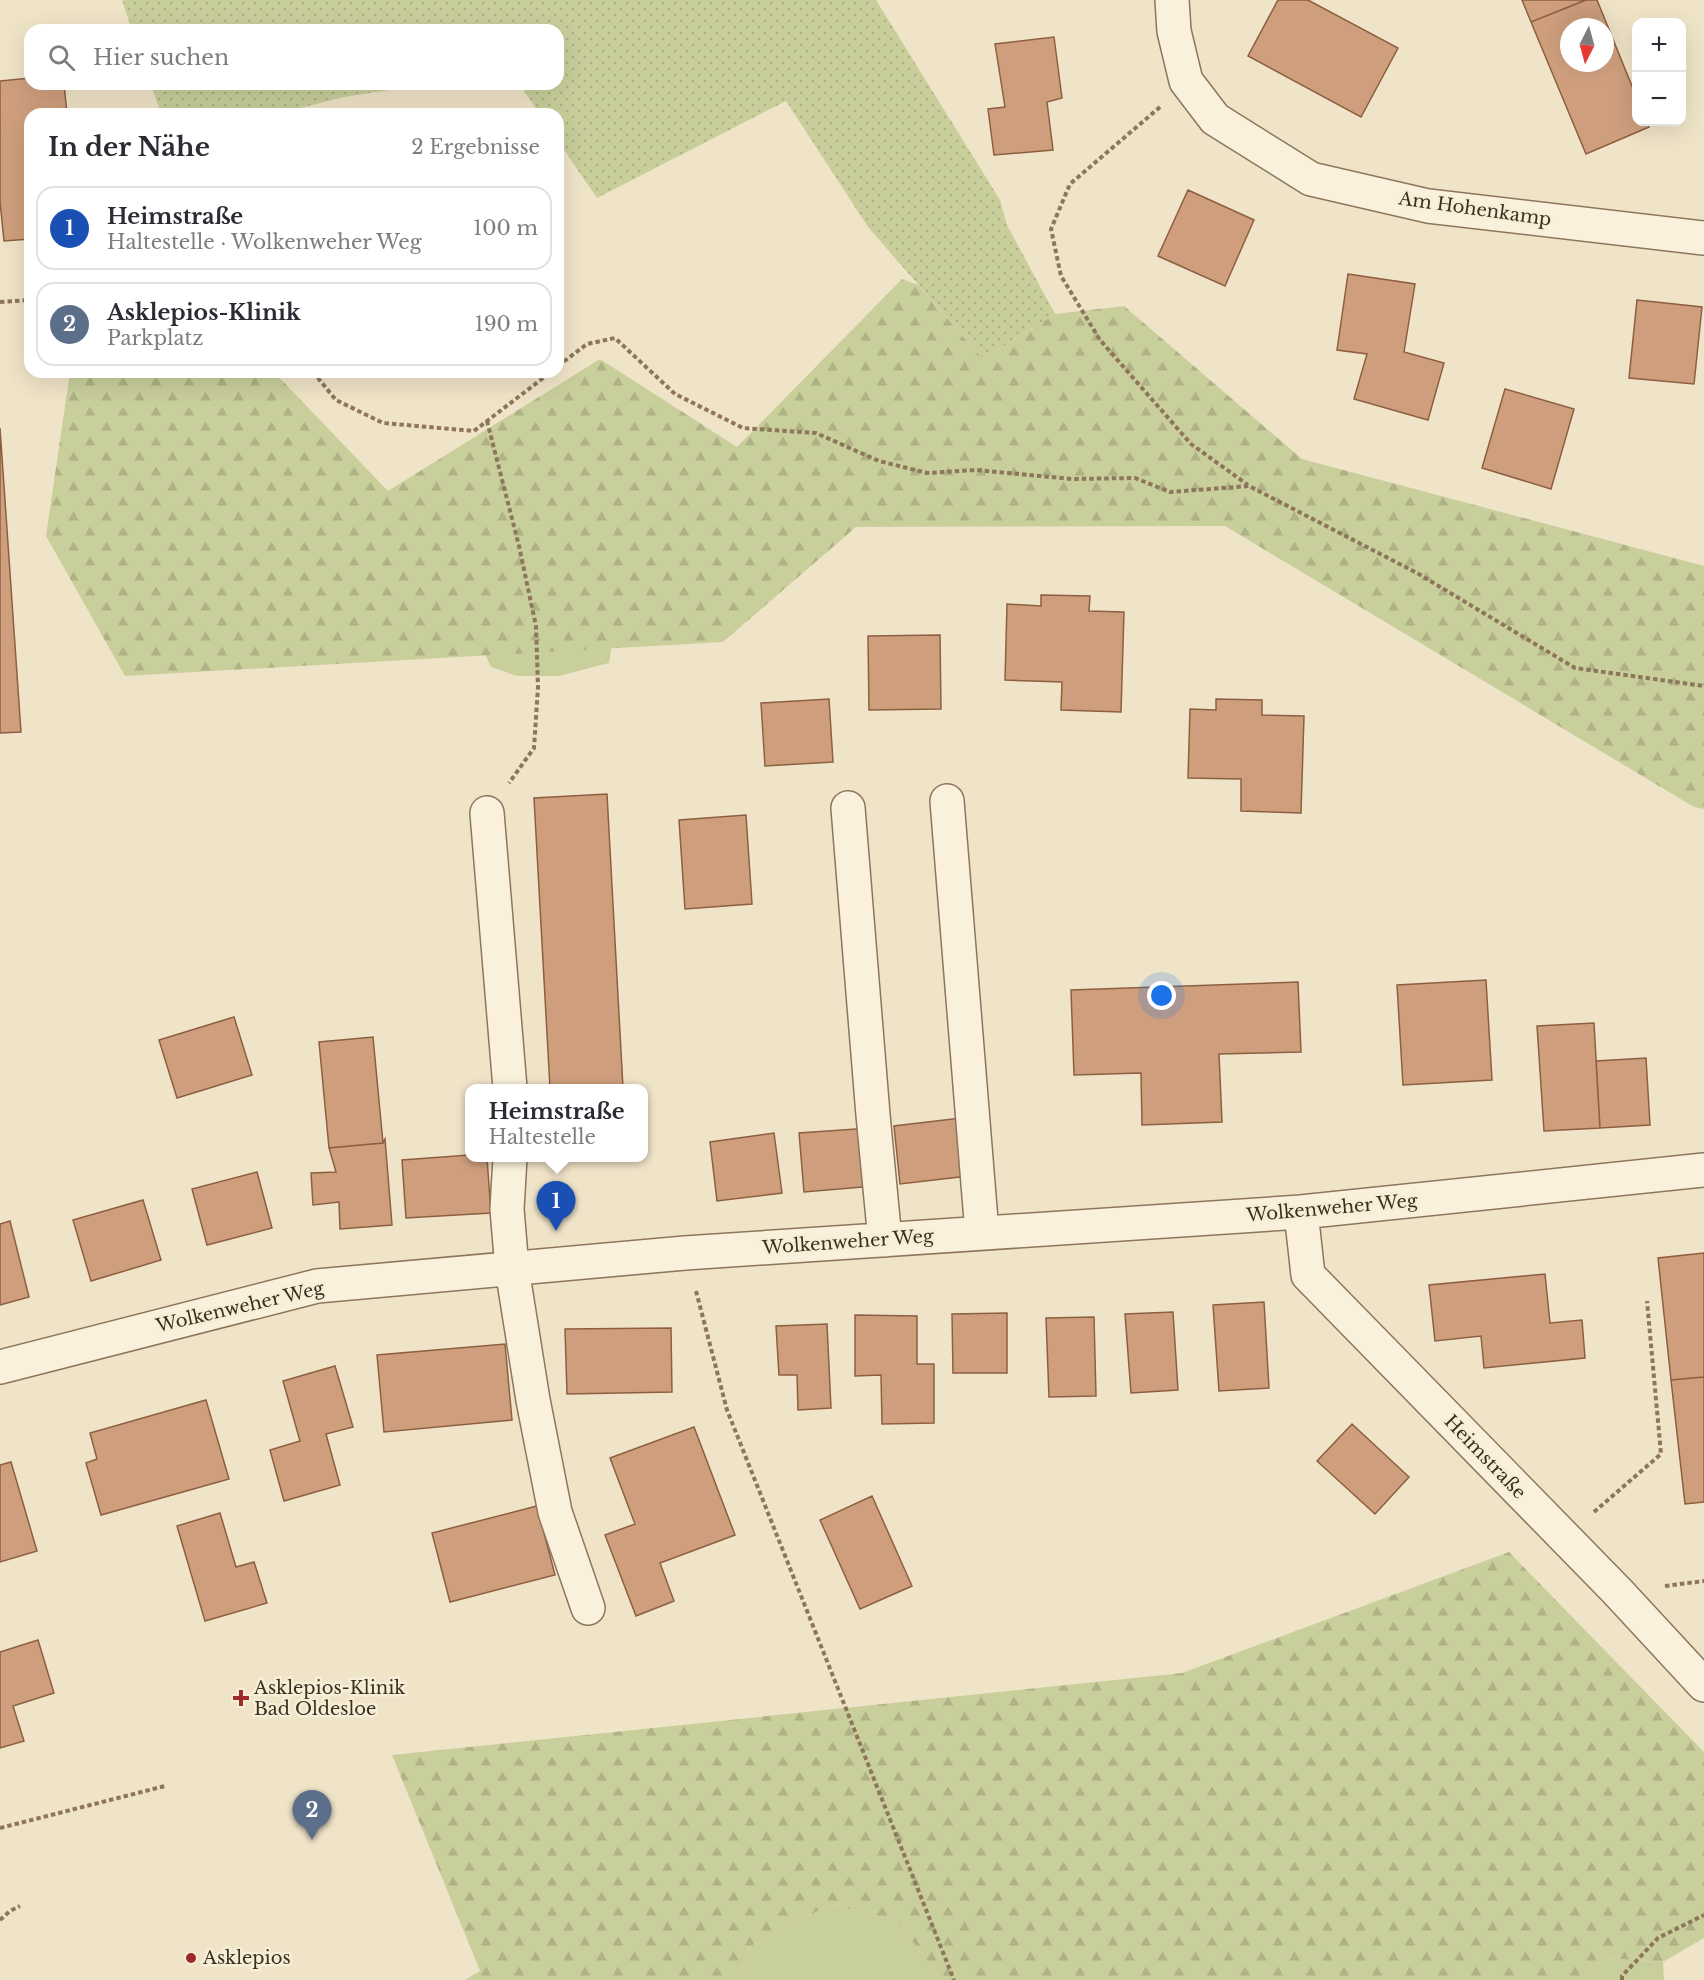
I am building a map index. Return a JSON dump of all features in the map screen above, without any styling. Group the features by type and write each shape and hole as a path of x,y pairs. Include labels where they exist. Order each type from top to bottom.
{"street":[{"name":"Am Hohenkamp","path":"1172,0 1174,31 1186,81 1215,119 1311,179 1428,206 1704,238"},
{"path":"947,801 982,1233"},
{"path":"848,808 885,1240"},
{"path":"487,813 510,1084"},
{"path":"510,1162 507,1209 512,1269 533,1400 555,1512 588,1608"},
{"name":"Wolkenweher Weg","path":"0,1367 317,1286 686,1253 1301,1212 1704,1170"},
{"name":"Heimstraße","path":"1301,1212 1308,1275 1617,1591 1704,1685"}],"path":[{"path":"1186,81 1165,103 1070,184 1051,229 1061,276 1100,340 1191,444 1249,486 1417,573 1575,668 1704,686"},
{"path":"0,302 24,300"},
{"path":"564,361 587,344 615,338 675,394 743,428 816,433 879,461 927,473 976,470 1072,479 1135,478 1170,492 1249,486"},
{"path":"318,378 336,400 383,423 474,431 543,378"},
{"path":"487,421 519,546 536,626 538,687 534,748 487,813"},
{"path":"686,1253 727,1410 954,1980"},
{"path":"1564,1538 1661,1454 1647,1301"},
{"path":"0,1828 165,1785"},
{"path":"0,1920 20,1906"},
{"path":"1622,1980 1622,1976 1658,1938 1704,1915"}],"green space":[{"path":"122,0 876,0 1000,200 1007,225 1055,314 983,359 868,227 786,101 597,198 564,150 564,108 536,108 523,90 564,90 564,24 130,24"},
{"path":"153,90 389,90 344,97 300,108 159,108"},
{"path":"902,279 918,285 983,359 1055,314 1124,306 1302,459 1704,566 1704,809 1694,807 1225,526 856,527 723,642 125,676 46,536 69,378 280,378 388,491 600,359 737,447"},
{"path":"615,628 609,663 559,676 517,676 491,667 481,645"},
{"path":"1509,1552 1704,1752 1704,1938 1663,1962 1604,1958 1586,1980 941,1980 897,1921 831,1904 749,1947 739,1980 465,1980 480,1971 392,1755 1182,1673"},
{"path":"831,1904 897,1921 941,1980 739,1980 749,1947"},
{"path":"1604,1958 1663,1962 1664,1980 1586,1980"}],"building":[{"path":"1278,0 1308,0 1398,48 1361,117 1248,56"},
{"path":"1522,0 1586,0 1531,22"},
{"path":"1586,0 1597,0 1604,18 1560,18 1560,72 1614,72 1614,42 1632,86 1632,126 1649,127 1586,154 1531,22"},
{"path":"1054,37 1062,98 1047,102 1053,150 994,155 988,109 1005,107 995,44"},
{"path":"24,79 24,90 65,90 66,108 24,108 24,239 4,241 0,202 0,81"},
{"path":"1188,190 1254,220 1225,286 1158,256"},
{"path":"1348,274 1415,284 1404,352 1444,363 1428,420 1354,399 1367,354 1337,350"},
{"path":"1637,300 1702,307 1694,384 1629,378"},
{"path":"1505,389 1574,409 1551,489 1482,468"},
{"path":"0,428 21,732 0,733"},
{"path":"1041,595 1090,596 1089,611 1124,612 1121,712 1061,710 1062,682 1005,680 1007,604 1041,606"},
{"path":"940,635 941,709 869,710 868,636"},
{"path":"829,699 833,762 765,766 761,703"},
{"path":"1216,699 1262,700 1262,715 1304,716 1301,813 1241,811 1241,779 1188,778 1190,709 1216,710"},
{"path":"607,794 623,1084 550,1084 534,798"},
{"path":"746,815 752,904 685,909 679,820"},
{"path":"1486,980 1492,1080 1403,1085 1397,985"},
{"path":"1298,982 1301,1052 1219,1054 1222,1122 1142,1125 1141,1073 1074,1075 1071,990"},
{"path":"234,1017 252,1075 177,1098 159,1040"},
{"path":"1594,1023 1600,1128 1544,1131 1537,1026"},
{"path":"373,1037 383,1143 329,1148 319,1042"},
{"path":"1646,1058 1650,1125 1600,1128 1596,1061"},
{"path":"961,1118 968,1176 900,1184 894,1126"},
{"path":"870,1128 874,1186 804,1192 799,1133"},
{"path":"774,1133 782,1193 717,1201 710,1142"},
{"path":"385,1139 392,1225 340,1229 339,1202 313,1205 311,1173 336,1172 329,1148 383,1143"},
{"path":"465,1155 465,1162 487,1162 491,1213 406,1218 402,1160"},
{"path":"257,1172 272,1228 207,1245 192,1189"},
{"path":"143,1200 161,1260 91,1281 73,1220"},
{"path":"10,1221 29,1297 0,1305 0,1224"},
{"path":"1704,1253 1704,1377 1671,1380 1658,1258"},
{"path":"1545,1274 1550,1323 1582,1320 1585,1358 1484,1368 1481,1336 1435,1341 1429,1285"},
{"path":"1264,1302 1269,1388 1219,1391 1213,1305"},
{"path":"1173,1312 1178,1390 1131,1393 1125,1314"},
{"path":"1007,1313 1007,1373 953,1373 952,1314"},
{"path":"855,1315 917,1316 917,1364 934,1364 934,1423 882,1424 881,1375 855,1376"},
{"path":"1094,1317 1096,1396 1049,1397 1046,1318"},
{"path":"827,1324 831,1408 798,1410 797,1375 779,1375 776,1326"},
{"path":"671,1328 672,1392 567,1394 565,1329"},
{"path":"505,1344 512,1420 384,1432 377,1355"},
{"path":"335,1366 353,1427 326,1434 340,1485 284,1501 270,1450 300,1441 283,1381"},
{"path":"1704,1377 1704,1502 1685,1504 1671,1380"},
{"path":"206,1400 229,1479 101,1515 86,1463 97,1459 90,1433"},
{"path":"1352,1424 1409,1477 1375,1514 1317,1461"},
{"path":"694,1427 735,1535 660,1563 674,1601 636,1616 605,1535 635,1524 610,1458"},
{"path":"11,1462 37,1551 0,1562 0,1465"},
{"path":"872,1496 912,1586 860,1609 820,1520"},
{"path":"537,1506 555,1575 450,1602 432,1533"},
{"path":"220,1513 236,1567 254,1562 267,1603 205,1621 177,1526"},
{"path":"38,1640 54,1693 13,1706 24,1741 0,1748 0,1652"}],"place":[{"name":"Heimstraße","path":"556,1231"},
{"name":"Asklepios-Klinik Bad Oldesloe","path":"241,1698"},
{"name":"Asklepios-Klinik","path":"312,1840"},
{"name":"Asklepios","path":"191,1958"}]}
